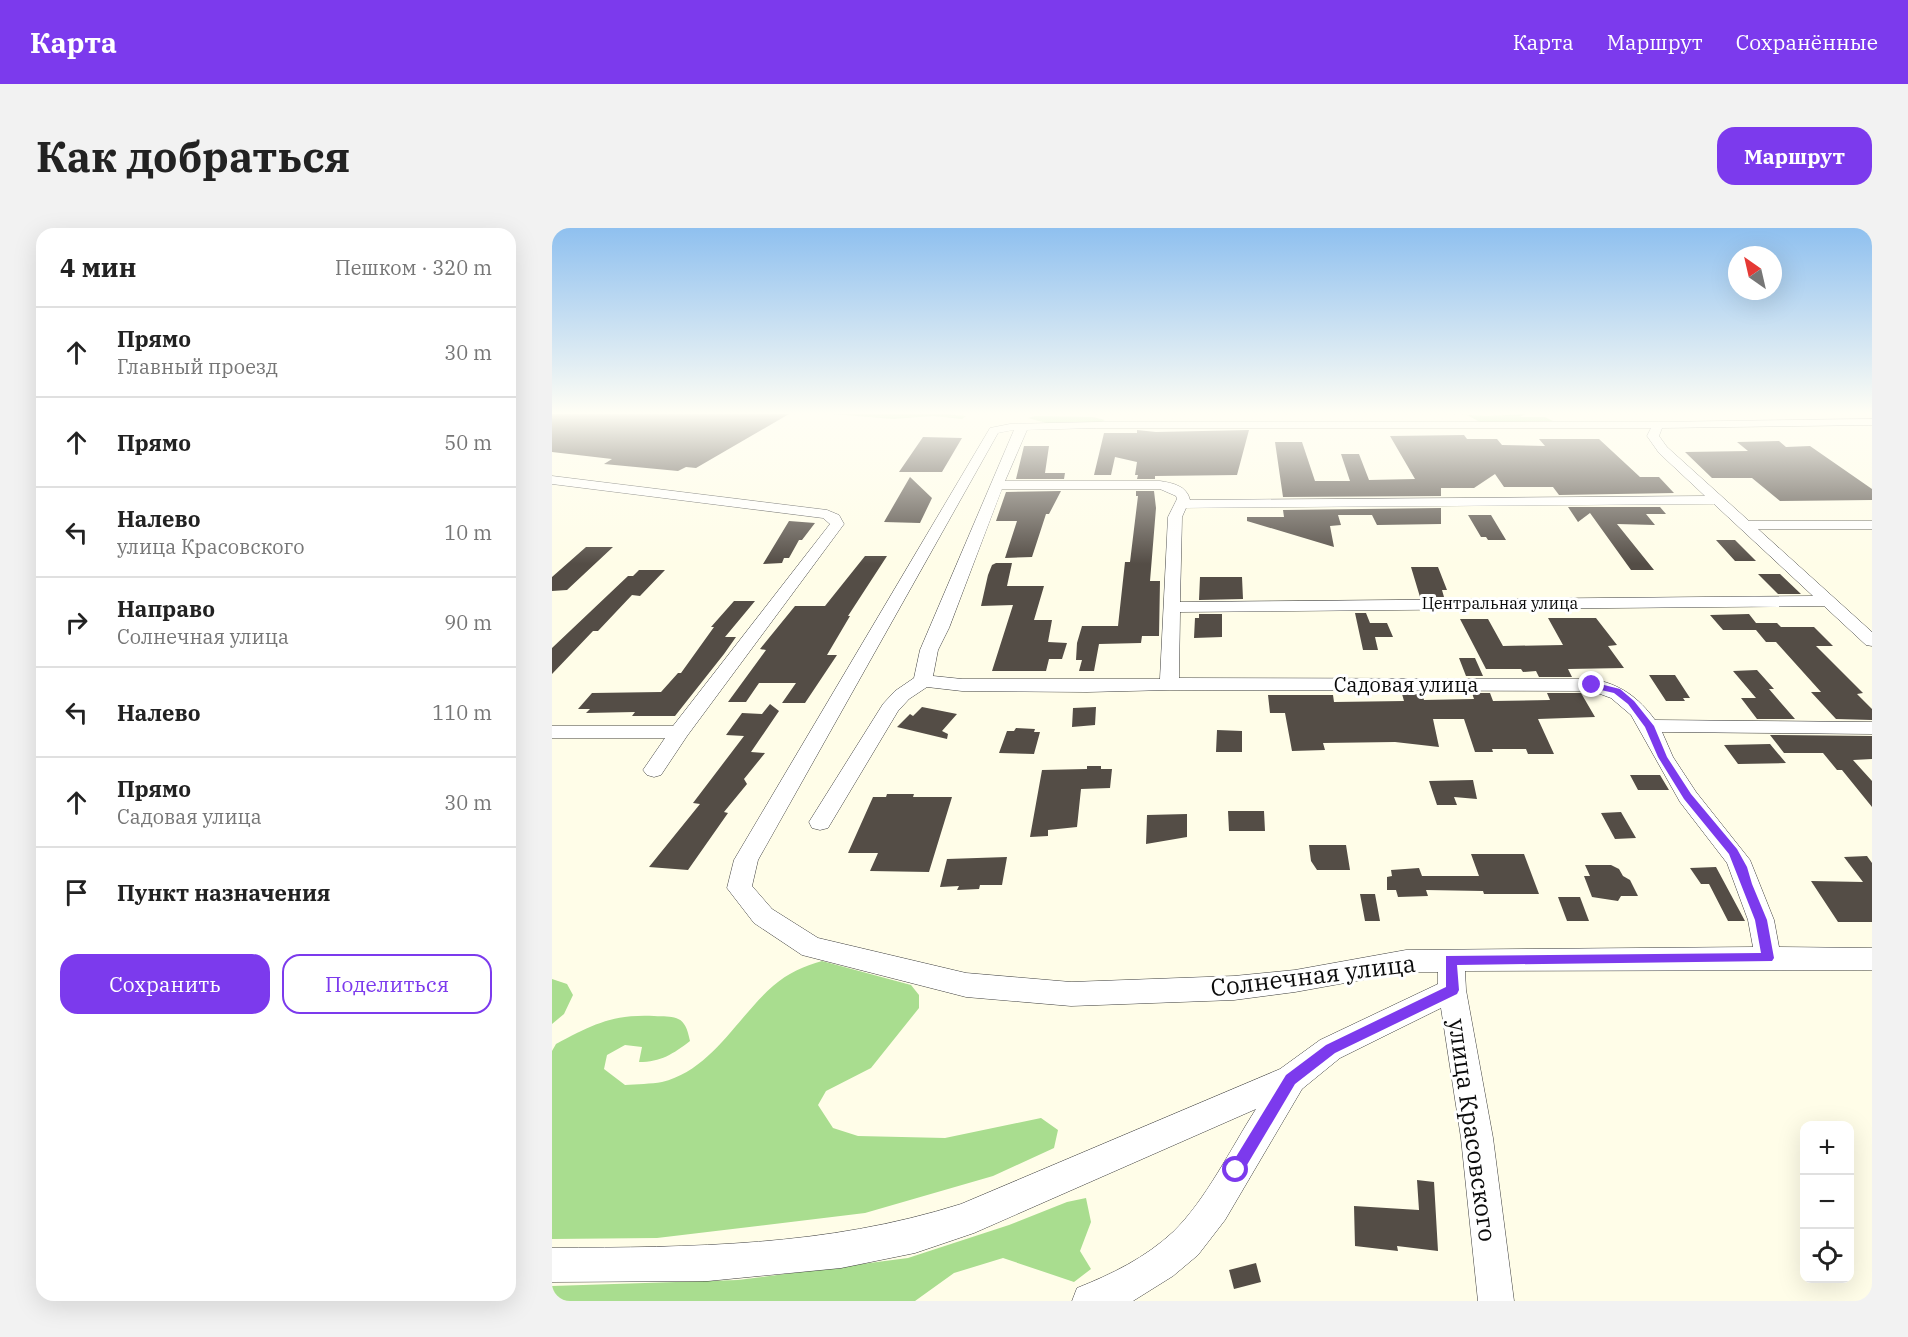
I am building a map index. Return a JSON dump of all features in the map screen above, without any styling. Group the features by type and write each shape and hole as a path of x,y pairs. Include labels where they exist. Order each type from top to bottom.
{"street":[{"name":"Солнечная улица","path":"974,464 746,860 739,888 763,916 811,947 966,985 1071,994 1187,991 1295,981 1406,961 1452,975 1767,958 1872,959"},
{"path":"820,822 890,708 902,695 923,681 929,650 944,620 986,510 1006,464"},
{"path":"1679,464 1872,641"},
{"path":"552,480 827,514 836,520 835,528 679,732 654,770"},
{"path":"998,485 1160,485 1171,487 1182,494 1184,499 1175,516 1169,684"},
{"path":"1181,504 1717,500"},
{"path":"1744,525 1872,525"},
{"name":"Центральная улица","path":"1173,608 1827,601"},
{"name":"Садовая улица","path":"923,681 962,685 1592,685 1617,691 1631,702 1649,726 1663,757 1688,797 1738,860 1761,920 1767,958"},
{"path":"1649,726 1872,728"},
{"path":"552,732 679,732"},
{"path":"552,1265 708,1264 841,1251 915,1236 962,1221 1290,1079 1330,1049 1452,975"},
{"name":"улица Красовского","path":"1452,975 1477,1138 1496,1301"},
{"path":"1090,1301 1124,1287 1161,1264 1186,1243 1213,1208 1290,1079"}],"green space":[{"path":"822,961 911,985 919,995 919,1008 871,1068 826,1091 818,1105 833,1128 858,1136 945,1138 1041,1118 1058,1130 1054,1148 993,1176 865,1213 657,1238 552,1239 552,1051 556,1044 592,1026 614,1019 639,1016 674,1017 686,1026 690,1041 678,1050 654,1061 639,1062 642,1047 625,1045 607,1055 604,1069 625,1085 662,1082 680,1076 710,1054 760,998 779,981 796,970"},
{"path":"552,979 567,984 573,995 564,1014 552,1024"},
{"path":"1086,1198 1091,1222 1080,1251 1091,1269 1074,1282 1003,1258 954,1273 915,1301 552,1301 552,1286 738,1280 908,1258 1009,1225 1067,1202"}],"building":[{"path":"605,464 703,464 696,468 686,467 678,471"},
{"path":"904,464 947,464 942,472 899,472"},
{"path":"1020,464 1046,464 1045,473 1065,473 1064,479 1016,479"},
{"path":"1097,464 1113,464 1111,475 1094,475"},
{"path":"1137,464 1240,464 1237,475 1155,476 1155,479 1137,479 1138,475 1135,475"},
{"path":"1278,464 1309,464 1315,481 1350,481 1344,464 1363,464 1369,480 1415,479 1406,464 1626,464 1640,477 1659,477 1674,493 1559,495 1553,487 1504,487 1495,474 1474,488 1441,488 1441,496 1283,497"},
{"path":"1698,464 1836,464 1872,489 1872,500 1780,501 1752,478 1712,478"},
{"path":"910,477 932,498 920,523 884,522"},
{"path":"1061,491 1049,514 1046,514 1032,557 1005,558 1017,521 996,521 1006,492"},
{"path":"1136,491 1154,491 1156,508 1150,581 1160,581 1159,636 1142,636 1141,643 1099,644 1094,671 1079,671 1082,660 1076,660 1077,643 1082,626 1118,626 1125,562 1130,562 1138,496 1136,496"},
{"path":"1568,507 1660,507 1666,514 1646,514 1655,525 1617,524 1654,570 1631,570 1590,513 1578,522"},
{"path":"1441,508 1441,524 1377,525 1372,515 1338,515 1341,525 1330,526 1334,547 1247,521 1247,517 1284,517 1283,510"},
{"path":"1468,515 1491,515 1506,540 1488,540 1486,537 1481,537"},
{"path":"789,521 815,523 802,540 799,540 789,558 784,558 782,563 763,564"},
{"path":"1716,540 1735,540 1756,561 1735,561"},
{"path":"586,547 613,547 567,590 552,591 552,577"},
{"path":"865,556 887,556 848,616 850,616 827,655 837,655 805,703 782,703 796,683 759,683 746,702 728,702 766,650 760,649 795,606 825,606"},
{"path":"1012,563 1007,586 1044,586 1034,620 1052,620 1048,642 1067,643 1062,659 1049,659 1046,671 992,671 1013,605 981,606 988,575 992,565"},
{"path":"1411,567 1438,567 1447,590 1442,590 1444,597 1420,597"},
{"path":"639,570 665,570 640,596 632,595 552,674 552,648 628,576 633,576"},
{"path":"1758,574 1780,574 1801,594 1778,594"},
{"path":"1200,577 1242,577 1243,599 1199,600"},
{"path":"734,601 755,601 725,637 736,637 675,716 632,716 635,712 586,713 590,709 578,709 592,693 661,692 678,673 681,673 714,627 711,627"},
{"path":"1355,613 1366,613 1370,623 1387,623 1393,637 1375,637 1378,650 1363,650"},
{"path":"1199,614 1222,614 1222,637 1194,638 1195,618 1199,618"},
{"path":"1749,614 1756,623 1777,623 1781,627 1814,627 1833,646 1816,646 1863,693 1857,694 1872,709 1872,720 1836,719 1811,692 1821,692 1776,642 1766,642 1756,630 1723,630 1710,615"},
{"path":"1548,618 1596,618 1617,645 1608,646 1624,668 1568,669 1572,677 1539,677 1536,671 1523,672 1521,669 1486,669 1460,619 1488,619 1503,646 1563,645"},
{"path":"1459,658 1475,658 1483,676 1466,676"},
{"path":"1757,670 1774,689 1769,689 1795,719 1757,719 1741,698 1756,698 1733,671"},
{"path":"1649,675 1675,675 1690,698 1683,698 1685,701 1666,701"},
{"path":"1472,693 1490,693 1493,701 1550,700 1547,693 1581,693 1595,717 1538,719 1554,754 1528,754 1526,749 1492,749 1493,752 1475,752 1464,719 1433,719 1439,747 1395,742 1323,743 1325,750 1292,751 1285,713 1270,713 1268,695 1333,695 1334,702 1404,701 1402,694 1422,694 1424,700 1474,699"},
{"path":"770,704 779,711 751,752 765,753 744,779 747,784 724,812 728,813 688,870 649,867 700,804 693,803 744,736 726,735 742,713 762,714"},
{"path":"922,707 957,714 942,731 948,734 947,739 897,727 910,714 913,716"},
{"path":"1096,707 1095,725 1072,727 1073,708"},
{"path":"1016,728 1035,729 1034,732 1040,732 1034,754 999,753 1007,731 1014,731"},
{"path":"1217,730 1242,731 1242,752 1216,752"},
{"path":"1770,735 1872,736 1872,759 1853,760 1872,781 1872,807 1842,770 1837,770 1823,753 1784,753"},
{"path":"1770,744 1786,763 1738,764 1724,745"},
{"path":"1087,766 1112,769 1110,788 1081,789 1077,827 1048,830 1048,836 1030,837 1042,770 1087,769"},
{"path":"1630,775 1660,775 1669,790 1638,790"},
{"path":"1473,780 1477,799 1454,797 1457,805 1437,805 1429,781"},
{"path":"887,794 952,797 929,872 870,871 878,853 848,853 873,797 886,797"},
{"path":"1228,811 1264,811 1265,831 1229,831"},
{"path":"1621,812 1636,838 1615,839 1601,813"},
{"path":"1187,814 1187,837 1146,844 1147,815"},
{"path":"1309,845 1346,845 1350,870 1317,870 1311,861"},
{"path":"1471,854 1524,854 1539,894 1484,894 1483,891 1426,890 1428,896 1398,897 1396,890 1387,890 1387,877 1392,876 1391,870 1419,868 1422,876 1479,876"},
{"path":"1867,856 1872,863 1872,922 1838,922 1811,881 1863,882 1844,857"},
{"path":"1007,857 1002,885 980,885 979,889 957,890 959,886 940,887 947,859"},
{"path":"1585,865 1611,865 1619,869 1623,876 1630,880 1638,896 1621,896 1618,901 1592,897 1584,876 1590,876"},
{"path":"1716,867 1745,921 1728,921 1709,884 1701,884 1690,868"},
{"path":"1360,894 1375,894 1380,921 1365,921"},
{"path":"1558,897 1580,897 1589,921 1567,921"},
{"path":"1417,1180 1434,1182 1438,1251 1397,1246 1398,1251 1355,1246 1354,1206 1419,1210"},
{"path":"1256,1263 1261,1282 1234,1289 1229,1270"}],"route":[{"path":"1236,1170 1290,1079 1330,1049 1452,990 1451,960 1767,958 1761,920 1746,884 1742,867 1733,851 1688,797 1654,741 1649,726 1631,702 1608,687 1592,685"}]}
